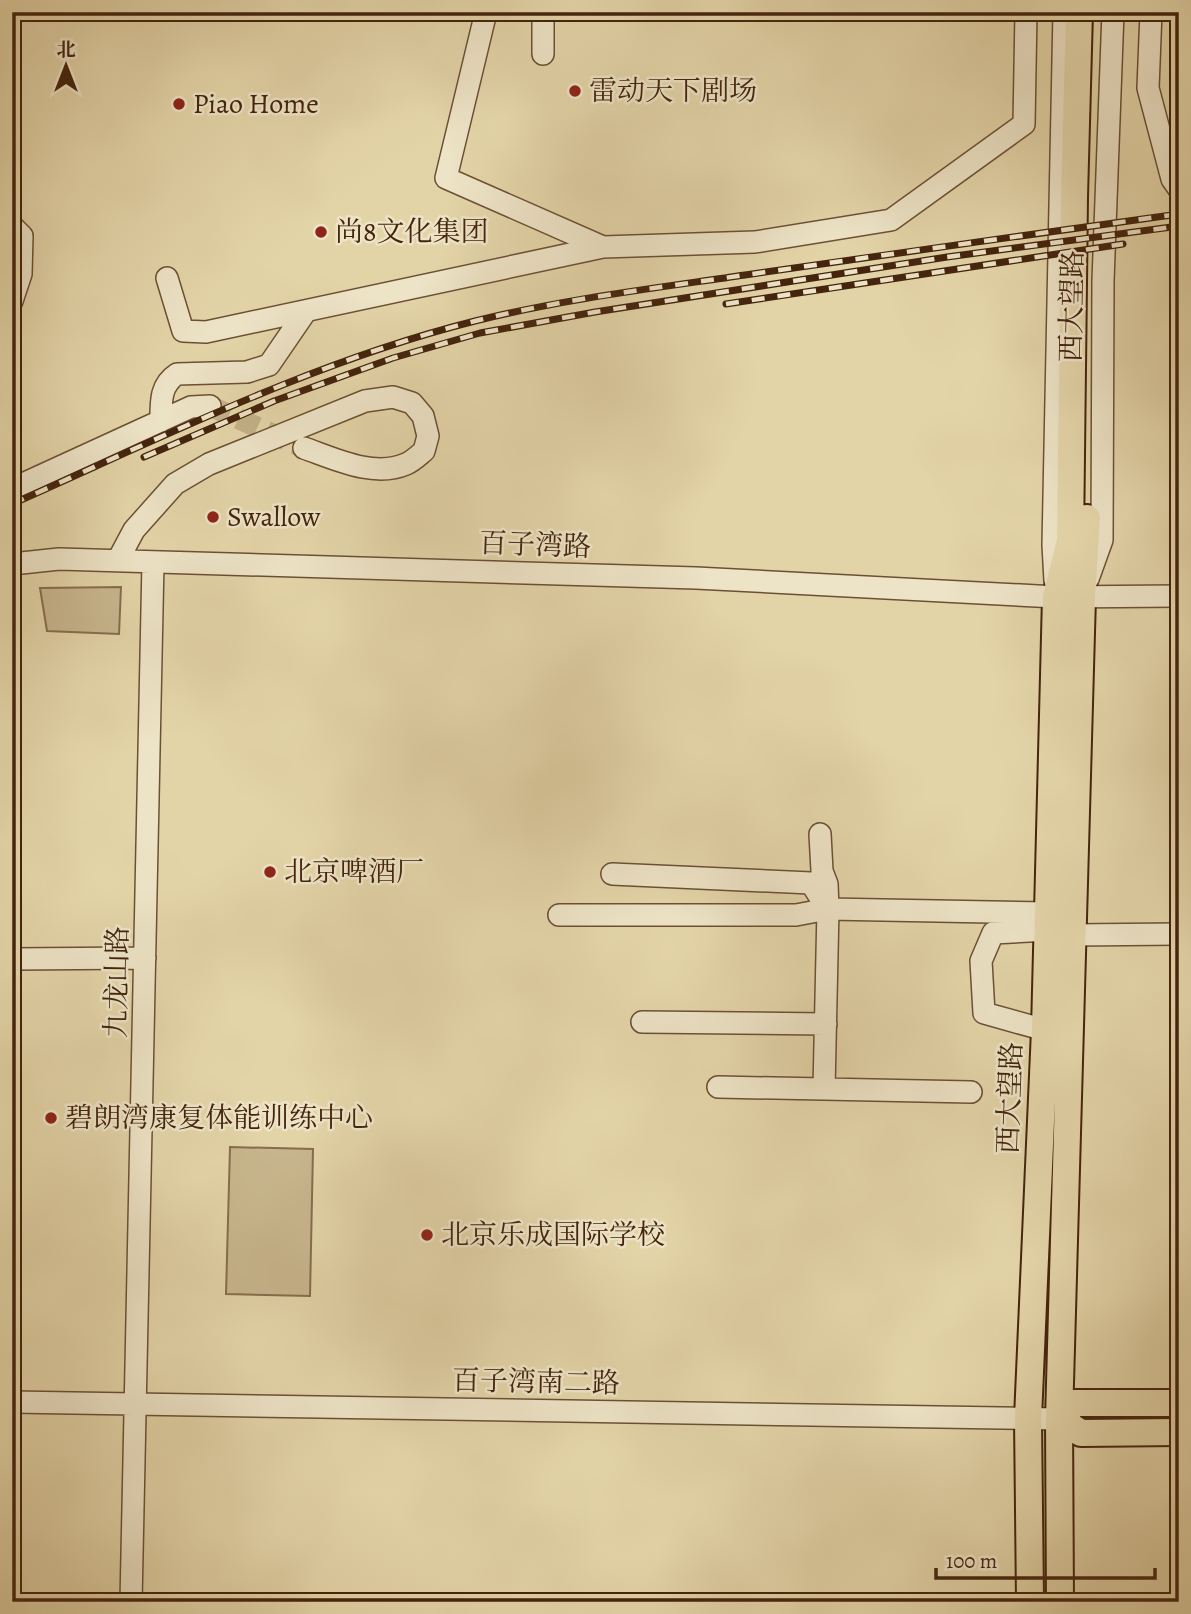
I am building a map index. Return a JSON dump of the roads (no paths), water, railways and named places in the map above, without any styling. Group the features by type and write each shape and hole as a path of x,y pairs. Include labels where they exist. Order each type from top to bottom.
{"main road":[{"name":"西大望路","path":"1060,1602 1059,1419 1073,936 1069,597 1079,12"},
{"name":"西大望路","path":"1030,1602 1028,1418 1048,922 1069,597 1087,542 1088,197 1096,12"},
{"path":"1179,1403 1075,1403 1059,1419 1081,1433 1179,1432"}],"street":[{"path":"486,12 446,178 603,247"},
{"path":"543,12 543,54"},
{"path":"167,278 183,331 205,332 603,247 755,242 891,220 1024,124 1026,12"},
{"name":"西大望路","path":"1064,12 1053,545 1069,597"},
{"name":"西大望路","path":"1069,597 1102,540 1103,281 1112,12"},
{"path":"1151,12 1148,88 1172,178 1179,189"},
{"path":"12,226 22,236 21,274 12,301"},
{"path":"161,421 162,394 169,380 177,374 247,372 269,365 306,311"},
{"path":"118,561 134,530 175,484 209,464 365,401 393,397 412,403 423,416 428,436 424,451 406,464 384,467 358,467 304,448"},
{"path":"12,489 191,407 210,406"},
{"name":"百子湾路","path":"12,564 59,559 696,578 1069,597 1179,596"},
{"name":"九龙山路","path":"131,1602 153,562"},
{"path":"820,834 828,909 824,1089"},
{"path":"612,874 811,883 828,909"},
{"path":"559,915 796,915 828,909 1048,922"},
{"path":"1045,1030 984,1013 981,961 993,933 1048,922"},
{"path":"1073,936 1179,934"},
{"path":"12,959 145,958"},
{"path":"642,1021 826,1024"},
{"path":"719,1087 971,1092"},
{"name":"百子湾南二路","path":"12,1402 1059,1419"}],"tunnel":[{"path":"210,406 304,448"}],"railway":[{"path":"12,504 240,402 298,379 356,357 475,321 610,295 1179,214"},
{"path":"144,457 274,401 393,358 480,333 595,312 947,257 1179,226"},
{"path":"726,304 1123,244"}],"place":[{"name":"雷动天下剧场","path":"575,91"},
{"name":"Piao Home","path":"179,104"},
{"name":"尚8文化集团","path":"321,232"},
{"name":"Swallow","path":"213,517"},
{"name":"北京啤酒厂","path":"270,872"},
{"name":"碧朗湾康复体能训练中心","path":"51,1118"},
{"name":"北京乐成国际学校","path":"427,1235"}]}
